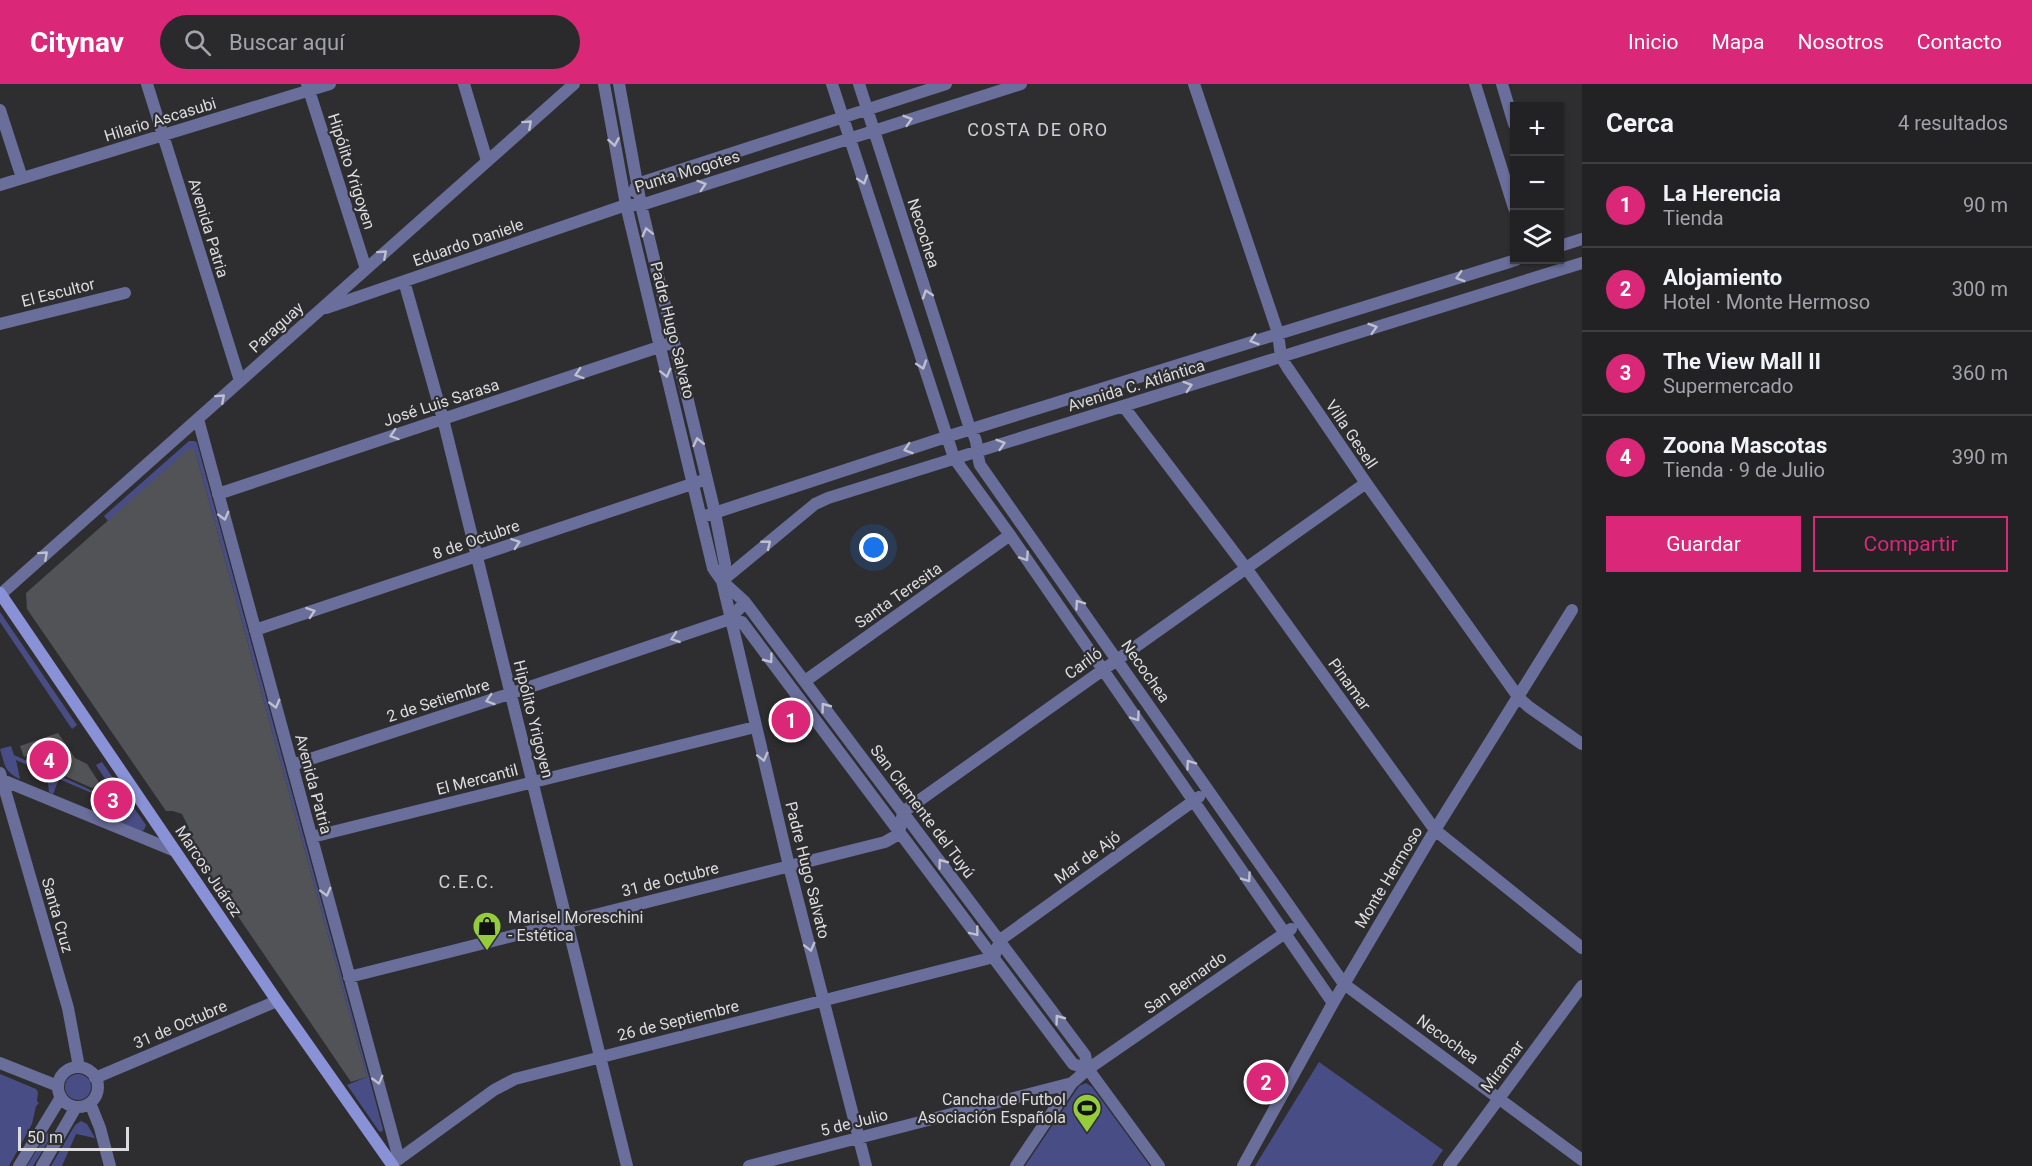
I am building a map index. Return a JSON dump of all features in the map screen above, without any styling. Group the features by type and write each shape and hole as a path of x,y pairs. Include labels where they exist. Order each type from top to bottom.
{"main road":[{"name":"Marcos Juárez","path":"0,594 277,1001 395,1163"}],"street":[{"name":"Avenida Patria","path":"147,84 240,381"},
{"name":"Hilario Ascasubi","path":"0,185 308,87 330,84"},
{"path":"464,84 487,161"},
{"name":"Paraguay","path":"0,594 574,84"},
{"name":"Padre Hugo Salvato","path":"604,84 626,205 713,568 722,581"},
{"name":"Padre Hugo Salvato","path":"619,84 641,205 715,513 725,564 722,581 730,619 789,866 866,1166"},
{"path":"832,84 945,437 954,458 1010,535 1333,1003"},
{"name":"Necochea","path":"859,84 970,429 978,444 976,452 980,465 1344,984 1582,1160"},
{"name":"Punta Mogotes","path":"946,84 637,184 626,205 641,205 1021,84"},
{"name":"Villa Gesell","path":"1194,84 1278,333 1281,357 1366,483 1519,698 1582,744"},
{"path":"1475,84 1510,192"},
{"path":"1502,84 1510,109"},
{"name":"Hipólito Yrigoyen","path":"308,87 366,269"},
{"path":"0,110 22,178"},
{"name":"Eduardo Daniele","path":"320,310 626,205"},
{"path":"1564,245 1582,240"},
{"name":"Avenida C. Atlántica","path":"702,517 970,429 1510,262"},
{"name":"Avenida C. Atlántica","path":"722,581 815,504 843,492 1124,407 1582,263"},
{"name":"Hipólito Yrigoyen","path":"404,281 443,419 627,1166"},
{"name":"El Escultor","path":"0,324 125,293"},
{"name":"José Luis Sarasa","path":"218,494 674,342"},
{"name":"Pinamar","path":"1124,407 1246,568 1435,830 1582,948"},
{"name":"Avenida Patria","path":"198,419 312,837 395,1163"},
{"name":"8 de Octubre","path":"255,630 707,479"},
{"name":"Cariló","path":"903,812 1366,483"},
{"name":"Santa Teresita","path":"805,681 1010,535"},
{"name":"San Clemente del Tuyú","path":"722,581 745,602 1000,940 1085,1055 1088,1069 1159,1166"},
{"path":"730,619 745,602"},
{"name":"Monte Hermoso","path":"1243,1166 1333,1003 1435,830 1572,610"},
{"name":"San Clemente del Tuyú","path":"730,619 741,622 896,836 994,957 1073,1064 1088,1069"},
{"name":"2 de Setiembre","path":"292,765 730,619"},
{"name":"El Mercantil","path":"312,837 755,727"},
{"path":"1,777 175,851"},
{"name":"Santa Cruz","path":"1,777 68,1008 79,1067"},
{"name":"Mar de Ajó","path":"1000,940 1209,790"},
{"path":"896,836 903,812"},
{"name":"31 de Octubre","path":"349,977 885,842 896,836"},
{"name":"San Bernardo","path":"1072,1083 1088,1069 1301,922"},
{"path":"994,957 1000,940"},
{"name":"26 de Septiembre","path":"395,1163 494,1090 515,1079 994,957"},
{"name":"Miramar","path":"1449,1166 1582,986"},
{"name":"31 de Octubre","path":"95,1077 277,1001"},
{"path":"0,1063 59,1092 67,1104 76,1107 90,1103 97,1094 98,1088 95,1077 89,1070 74,1067 64,1072 61,1076 59,1092 19,1166"},
{"path":"1016,1166 1072,1083"},
{"name":"5 de Julio","path":"749,1166 1072,1083"},
{"path":"90,1103 100,1128 110,1166"},
{"path":"42,1166 76,1107"}],"shaded area":[{"path":"189,441 197,443 382,1132 379,1131 347,1085 367,1077 195,450 108,521 104,516"},
{"path":"0,612 77,725 72,729 0,622"},
{"path":"11,746 14,755 95,792 94,794 59,779 53,794 49,792 47,774 16,760 20,779 11,774 0,749"},
{"path":"102,762 115,781 109,785 96,765"},
{"path":"122,791 146,825 144,830 141,831 105,816 98,795 108,800"},
{"path":"1319,1062 1443,1150 1432,1166 1255,1166"},
{"path":"0,1074 36,1089 38,1092 37,1101 39,1103 36,1106 32,1124 9,1166 0,1166"},
{"path":"78,1074 87,1078 91,1087 87,1096 78,1100 69,1096 65,1087 69,1078"},
{"name":"Cancha de Futbol Asociación Española","path":"1086,1083 1092,1087 1150,1166 1025,1166 1079,1086"},
{"path":"81,1121 87,1124 95,1138 76,1134 62,1166 51,1166 75,1125"},
{"path":"47,1133 52,1135 33,1166 27,1166"}],"building":[{"path":"190,448 195,450 367,1077 351,1082 186,840 189,828 182,814 166,811 27,609 26,593"},
{"path":"58,733 75,758 87,764 100,784 92,788 31,761 30,755 24,757 20,746"}],"place":[{"name":"La Herencia","path":"791,720"},
{"name":"Zoona Mascotas","path":"49,760"},
{"name":"The View Mall II","path":"113,800"},
{"name":"Marisel Moreschini - Estética","path":"487,952"},
{"name":"Alojamiento","path":"1266,1082"},
{"name":"Cancha de Futbol Asociación Española","path":"1087,1134"}],"district":[{"name":"COSTA DE ORO","path":"1038,130"},
{"name":"C.E.C.","path":"467,882"}]}
